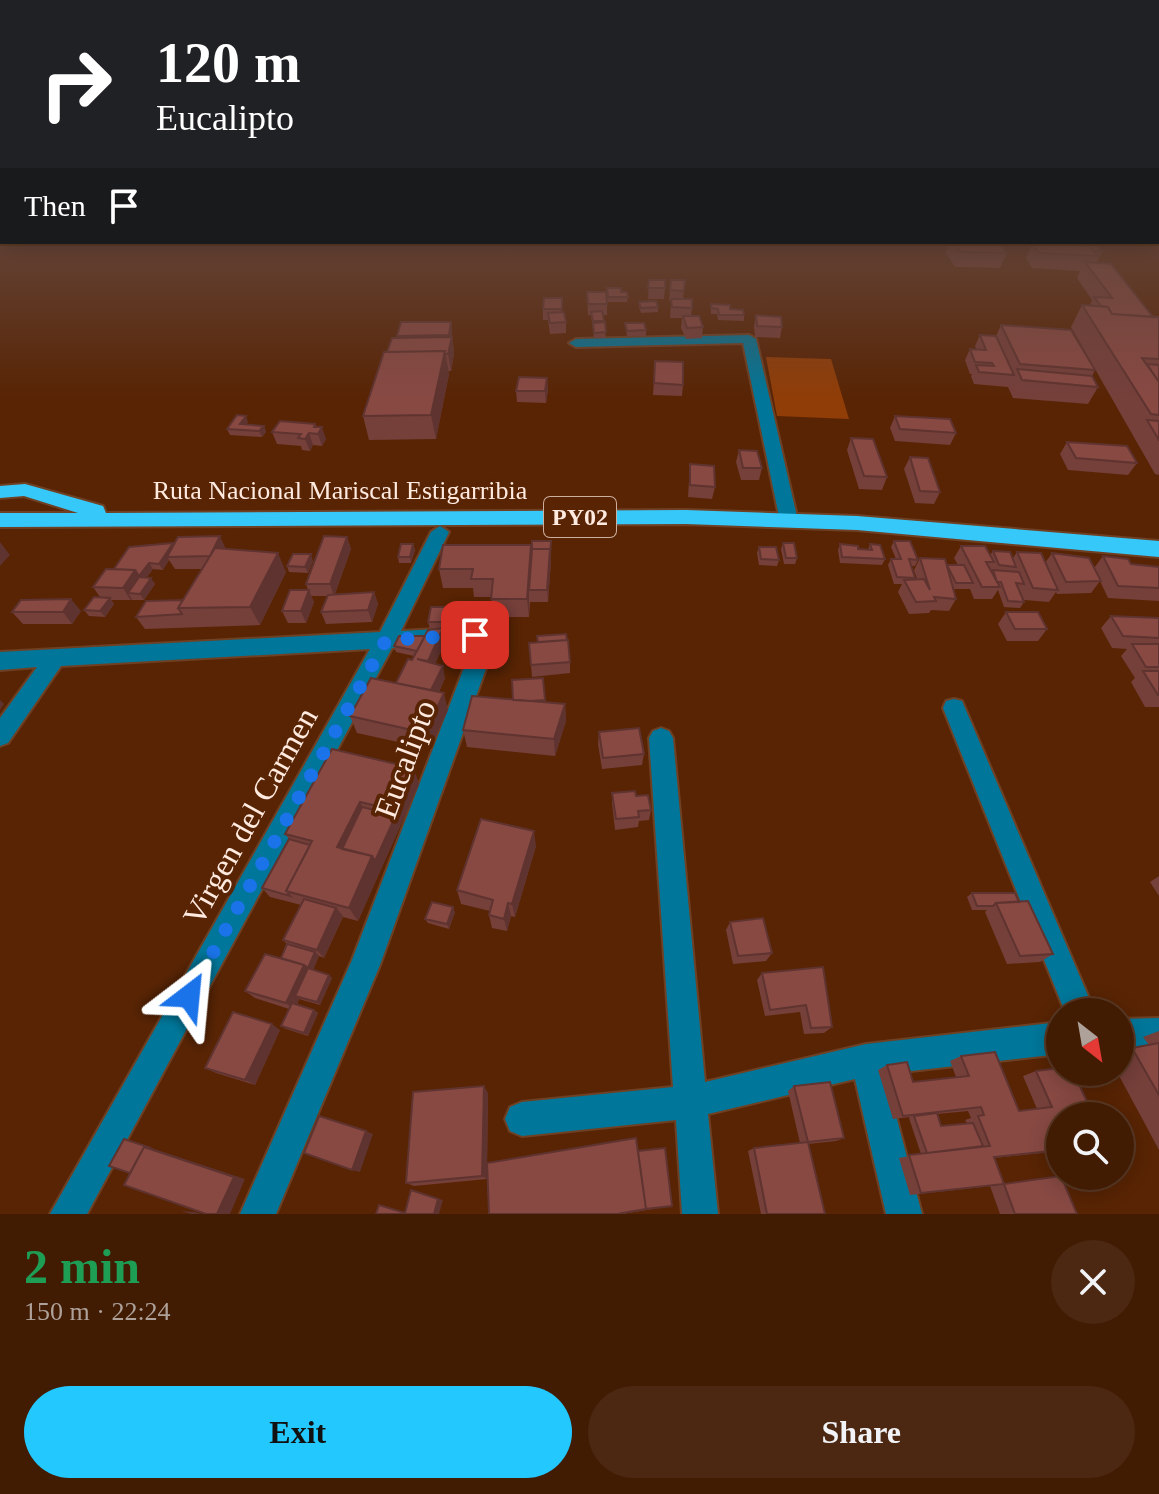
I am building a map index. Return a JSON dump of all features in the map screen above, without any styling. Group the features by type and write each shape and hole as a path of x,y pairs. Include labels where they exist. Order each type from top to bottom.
{"highway":[{"path":"0,492 25,490 90,511 246,519"},
{"name":"Ruta Nacional Mariscal Estigarribia","path":"0,520 686,517 857,523 1159,549"},
{"name":"Ruta Nacional Mariscal Estigarribia","path":"0,535 689,532 848,538 1159,564"}],"street":[{"path":"576,343 749,339 789,521"},
{"name":"Virgen del Carmen","path":"68,1214 386,640 440,532"},
{"name":"Eucalipto","path":"0,661 475,635 483,646 365,965 258,1214"},
{"path":"0,736 56,657"},
{"path":"954,708 1074,998"},
{"path":"661,738 700,1214"},
{"path":"1134,1034 1159,1033"},
{"path":"522,1119 692,1102 866,1060 1046,1040"},
{"path":"866,1060 904,1214"}],"shaded area":[{"path":"766,357 831,359 849,419 777,416"}],"building":[{"path":"648,285 665,285 665,288 648,288"},
{"path":"671,285 685,285 684,291 670,290"},
{"path":"1102,285 1127,285 1153,317 1112,314 1094,297 1112,298"},
{"path":"607,288 621,288 621,292 627,292 628,297 608,297"},
{"path":"587,292 606,292 607,304 588,304"},
{"path":"544,298 562,298 562,309 543,309"},
{"path":"671,299 692,299 692,308 672,307"},
{"path":"656,301 658,307 641,308 639,302"},
{"path":"711,304 730,305 730,309 743,310 744,315 719,315 718,309 711,308"},
{"path":"1082,305 1108,307 1112,314 1159,317 1159,359 1142,358 1159,382 1159,415 1151,414"},
{"path":"602,311 604,321 593,321 591,312"},
{"path":"564,312 566,322 550,323 548,313"},
{"path":"756,315 781,317 782,327 757,326"},
{"path":"683,316 699,316 703,327 687,328"},
{"path":"401,322 451,322 449,335 397,336"},
{"path":"605,322 606,332 594,333 593,323"},
{"path":"625,323 644,323 646,330 627,331"},
{"path":"1001,325 1071,330 1095,370 1020,364"},
{"path":"980,335 996,336 1014,375 979,372 976,365 994,366 992,363 975,362 970,349 986,350"},
{"path":"452,337 448,354 445,351 387,352 392,338"},
{"path":"445,351 431,415 363,416 384,352"},
{"path":"655,361 683,362 683,385 654,383"},
{"path":"1147,364 1159,365 1159,382"},
{"path":"1017,369 1092,376 1098,387 1022,380"},
{"path":"519,377 547,378 545,391 516,391"},
{"path":"237,415 246,416 240,424 264,426 259,431 227,429"},
{"path":"895,416 950,419 956,433 900,429"},
{"path":"1147,420 1159,421 1159,440"},
{"path":"280,421 322,427 318,434 309,433 305,439 298,438 301,434 272,432"},
{"path":"851,438 873,439 887,477 864,476"},
{"path":"1067,442 1127,446 1137,463 1076,458"},
{"path":"739,450 757,451 762,468 743,468"},
{"path":"910,457 928,458 940,492 920,491"},
{"path":"690,464 714,466 715,487 690,485"},
{"path":"220,536 210,556 167,557 178,537"},
{"path":"324,536 347,537 330,584 306,584"},
{"path":"532,541 551,541 550,555 550,549 532,549"},
{"path":"894,541 910,541 918,560 909,559 915,578 897,577 891,559 901,559"},
{"path":"173,543 159,564 149,563 139,576 135,570 114,569 129,547"},
{"path":"783,543 794,543 797,558 786,558"},
{"path":"401,544 413,544 410,557 398,557"},
{"path":"840,544 872,550 870,544 880,545 885,559 842,557"},
{"path":"443,545 531,545 527,599 491,599 493,579 471,579 473,569 439,569"},
{"path":"961,546 985,546 994,562 986,562 1000,587 982,587"},
{"path":"759,547 776,547 779,560 761,559"},
{"path":"215,548 278,553 250,607 178,608"},
{"path":"532,549 550,549 547,590 529,590"},
{"path":"993,551 1010,552 1016,567 999,565"},
{"path":"1017,552 1041,553 1058,590 1033,588"},
{"path":"1052,553 1089,558 1101,581 1066,582"},
{"path":"293,554 311,554 305,567 287,566"},
{"path":"1103,556 1128,559 1131,564 1159,567 1159,588 1118,586"},
{"path":"920,558 945,559 956,599 934,597 936,601 916,602 904,580 924,579 930,590"},
{"path":"947,565 964,565 973,583 956,583"},
{"path":"106,569 135,570 123,588 93,587"},
{"path":"993,570 1019,572 1024,584 1016,583 1024,602 1008,601"},
{"path":"139,577 151,578 140,594 128,593"},
{"path":"290,590 309,590 301,611 282,611"},
{"path":"374,592 368,610 321,612 328,595"},
{"path":"94,597 110,598 100,611 84,610"},
{"path":"71,599 63,612 12,612 21,600"},
{"path":"183,600 178,608 182,614 136,617 146,601"},
{"path":"431,607 458,607 456,622 428,622"},
{"path":"1006,612 1038,612 1047,629 1015,629"},
{"path":"1111,616 1159,618 1159,638 1123,636"},
{"path":"443,628 428,661 417,659 443,666 431,690 396,683 428,630"},
{"path":"566,634 567,640 538,642 537,636"},
{"path":"399,636 425,636 417,651 394,646"},
{"path":"460,637 474,639 463,664 449,662"},
{"path":"568,640 570,662 531,665 529,643"},
{"path":"1132,644 1159,644 1159,667 1146,667"},
{"path":"1143,671 1159,671 1159,695 1158,695"},
{"path":"371,678 444,693 425,733 350,716"},
{"path":"543,678 545,700 513,700 512,680"},
{"path":"472,696 565,704 554,739 463,730"},
{"path":"639,728 644,754 603,758 599,732"},
{"path":"332,749 413,768 394,810 360,802 337,847 372,856 349,908 286,891 312,841 285,834"},
{"path":"635,791 636,796 648,795 651,810 638,811 639,817 616,819 612,793"},
{"path":"362,807 396,815 375,861 372,856 342,849"},
{"path":"481,819 534,831 512,904 508,903 504,919 489,915 493,900 457,890"},
{"path":"289,839 310,845 286,891 290,896 262,888"},
{"path":"972,893 1015,893 1019,902 977,906"},
{"path":"304,899 336,908 317,950 283,940"},
{"path":"1028,901 1053,954 1020,956 996,903"},
{"path":"432,902 453,907 447,924 425,919"},
{"path":"763,918 772,953 738,956 730,922"},
{"path":"287,944 315,952 308,968 281,958"},
{"path":"265,954 304,965 286,1003 245,991"},
{"path":"823,967 832,1027 811,1028 806,1005 770,1010 762,973"},
{"path":"308,968 329,975 317,1002 295,996"},
{"path":"292,1003 314,1010 304,1033 281,1026"},
{"path":"233,1012 272,1024 245,1080 205,1068"},
{"path":"1159,1043 1159,1095 1134,1051 1134,1048"},
{"path":"995,1052 1019,1111 1046,1108 1046,1151 994,1157 1004,1184 921,1193 909,1155 990,1146 978,1116 984,1115 981,1107 903,1116 887,1065 907,1062 913,1082 969,1076 961,1056"},
{"path":"1046,1070 1046,1086 1080,1086 1087,1102 1050,1102 1036,1071"},
{"path":"830,1082 844,1138 808,1142 794,1086"},
{"path":"484,1086 482,1176 406,1183 413,1092"},
{"path":"937,1113 941,1126 973,1123 983,1146 927,1153 914,1116"},
{"path":"319,1116 366,1131 352,1170 304,1153"},
{"path":"636,1138 646,1209 617,1214 489,1214 487,1163"},
{"path":"124,1139 151,1148 144,1147 130,1173 109,1166"},
{"path":"808,1142 825,1214 767,1214 754,1148"},
{"path":"144,1147 234,1177 217,1214 206,1214 124,1185"},
{"path":"665,1148 672,1206 646,1209 638,1151"},
{"path":"1046,1178 1046,1190 1067,1190 1077,1214 1015,1214 1004,1184"},
{"path":"411,1190 438,1199 434,1214 376,1214 379,1205 405,1213"}],"route":[{"path":"189,996 386,640 475,635"}]}
